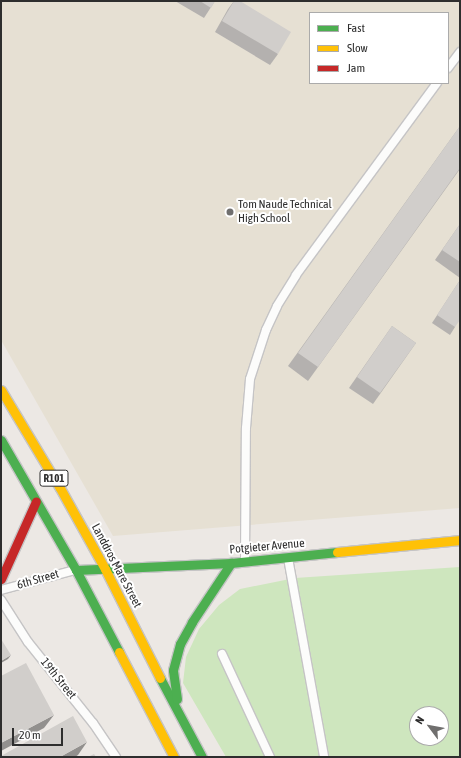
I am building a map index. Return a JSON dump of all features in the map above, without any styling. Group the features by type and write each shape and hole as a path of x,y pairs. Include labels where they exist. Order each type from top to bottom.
{"main road":[{"name":"Landdros Mare Street","path":"1,390 60,488 104,569 182,722 202,757"},
{"name":"R101","path":"1,440 76,570 174,757"},
{"path":"1,579 36,501"},
{"name":"Potgieter Avenue","path":"76,570 231,563 460,540"},
{"path":"182,722 175,693 174,664 180,644 192,622 231,563"}],"lane":[{"path":"449,67 460,52"},
{"path":"245,561 247,414 250,379 266,330 277,306 296,275 436,84"},
{"path":"288,557 324,757"},
{"name":"6th Street","path":"1,590 76,570"},
{"name":"19th Street","path":"1,600 28,642 93,723 116,757"},
{"path":"222,654 270,757"}],"shaded area":[{"name":"Tom Naude Technical High School","path":"1,1 460,1 460,508 113,536 1,340"}],"green space":[{"path":"460,567 460,757 226,757 183,683 186,657 199,629 219,605 240,589 295,578"}],"building":[{"path":"200,1 215,1 211,8"},
{"path":"234,1 240,1 291,32 278,54 222,21"},
{"path":"460,126 460,168 318,367 298,353"},
{"path":"460,224 460,262 442,250"},
{"path":"460,280 460,320 455,327 437,315"},
{"path":"392,326 416,343 380,393 357,377"},
{"path":"1,639 11,655 1,661"},
{"path":"26,663 54,715 1,743 1,676"},
{"path":"73,716 87,742 60,757 1,757 1,756"},
{"path":"94,754 96,757 88,757"}],"traffic: fast":[{"path":"1,440 76,570 119,652"},
{"path":"76,570 231,563 337,552"},
{"path":"177,699 173,670 180,644 192,622 231,563"},
{"path":"160,678 202,757"}],"traffic: slow":[{"path":"1,390 60,488 105,569 160,678"},
{"path":"337,552 460,540"},
{"path":"119,652 174,757"}],"traffic: jam":[{"path":"1,579 36,501"}],"place":[{"name":"Tom Naude Technical High School","path":"230,212"}]}
